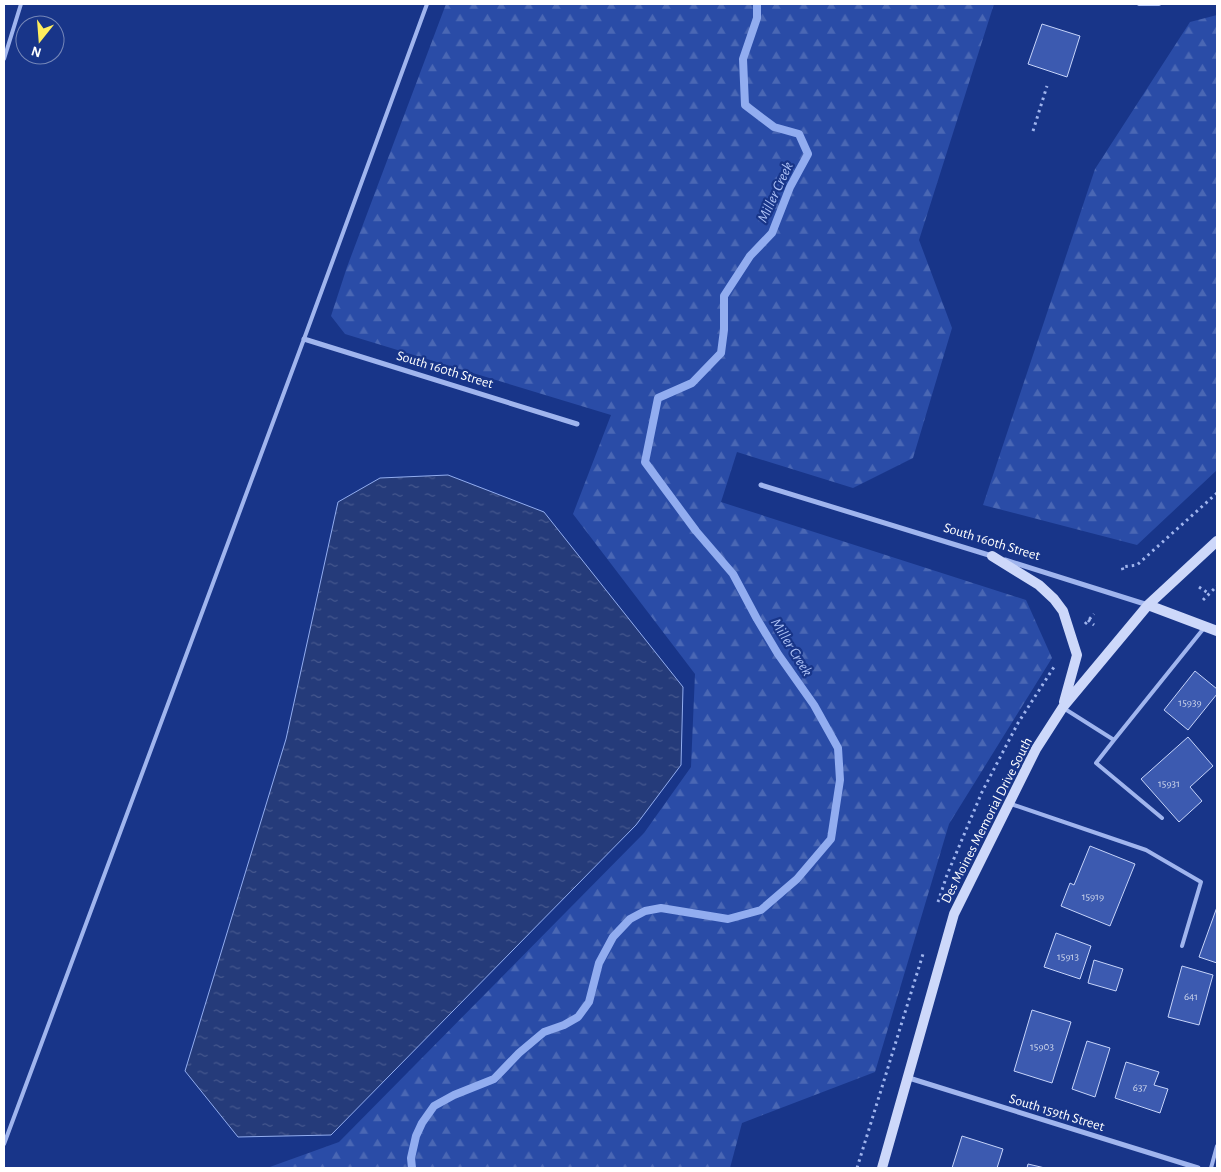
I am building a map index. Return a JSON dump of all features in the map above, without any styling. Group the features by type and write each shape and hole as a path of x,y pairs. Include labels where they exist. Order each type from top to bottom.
{"main road":[{"name":"Des Moines Memorial Drive South","path":"882,1168 954,914 1036,748 1063,707 1148,605 1217,541"},
{"path":"992,556 1039,585 1054,599 1063,611 1077,655 1063,707"},
{"name":"South 160th Street","path":"1148,605 1213,629"}],"street":[{"name":"South 160th Street","path":"304,339 577,424"},
{"name":"South 160th Street","path":"761,485 1148,605"},
{"name":"South 159th Street","path":"908,1078 1198,1168"}],"lane":[{"path":"4,59 21,4"},
{"path":"4,1144 428,4"},
{"path":"1139,4 1159,4"},
{"path":"1162,818 1096,763 1114,740 1213,629"},
{"path":"1063,707 1114,740"},
{"path":"1009,803 1146,850 1201,882 1182,946"},
{"path":"1211,1168 1217,1146"}],"path":[{"path":"1033,131 1047,86"},
{"path":"1123,570 1122,566 1137,565 1217,493"},
{"path":"1203,600 1217,586"},
{"path":"1199,587 1208,593"},
{"path":"1080,627 1094,614"},
{"path":"1088,620 1094,625"}],"green space":[{"path":"446,4 994,4 919,240 952,328 913,458 853,488 737,452 721,502 1026,600 1052,658 949,824 875,1072 742,1123 730,1168 267,1168 339,1142 644,833 691,767 695,674 573,514 611,415 345,334 331,316 347,267"},
{"path":"1217,15 1217,470 1137,545 983,505 1095,169 1190,22"}],"water":[{"path":"448,475 544,512 683,687 681,765 636,825 331,1135 238,1137 185,1071 286,739 338,502 380,478"}],"building":[{"path":"1042,24 1080,36 1067,77 1028,64"},
{"path":"1195,671 1217,689 1217,694 1188,730 1164,710"},
{"path":"1188,737 1213,766 1190,787 1202,801 1179,822 1141,779"},
{"path":"1090,846 1135,864 1110,926 1061,906 1070,883 1074,885"},
{"path":"1217,907 1217,963 1199,957"},
{"path":"1056,933 1091,946 1080,979 1044,967"},
{"path":"1094,960 1123,969 1116,991 1088,983"},
{"path":"1182,966 1213,975 1199,1025 1168,1017"},
{"path":"1032,1010 1071,1022 1052,1083 1014,1071"},
{"path":"1087,1041 1110,1048 1095,1097 1072,1089"},
{"path":"1126,1062 1159,1072 1154,1085 1168,1089 1160,1113 1115,1098"},
{"path":"962,1136 1003,1149 997,1168 952,1168"},
{"path":"1028,1164 1045,1168 1027,1168"}],"waterway":[{"name":"Miller Creek","path":"412,1168 411,1158 416,1136 422,1123 434,1106 454,1095 494,1079 519,1053 544,1032 564,1025 578,1017 589,1002 599,963 613,937 630,919 645,911 661,908 728,919 761,910 797,879 831,839 840,780 838,748 814,705 778,654 733,574 696,531 645,462 658,398 692,383 721,353 724,330 724,296 750,256 772,233 790,187 808,154 799,134 774,127 745,105 743,59 757,18 757,4"}]}
